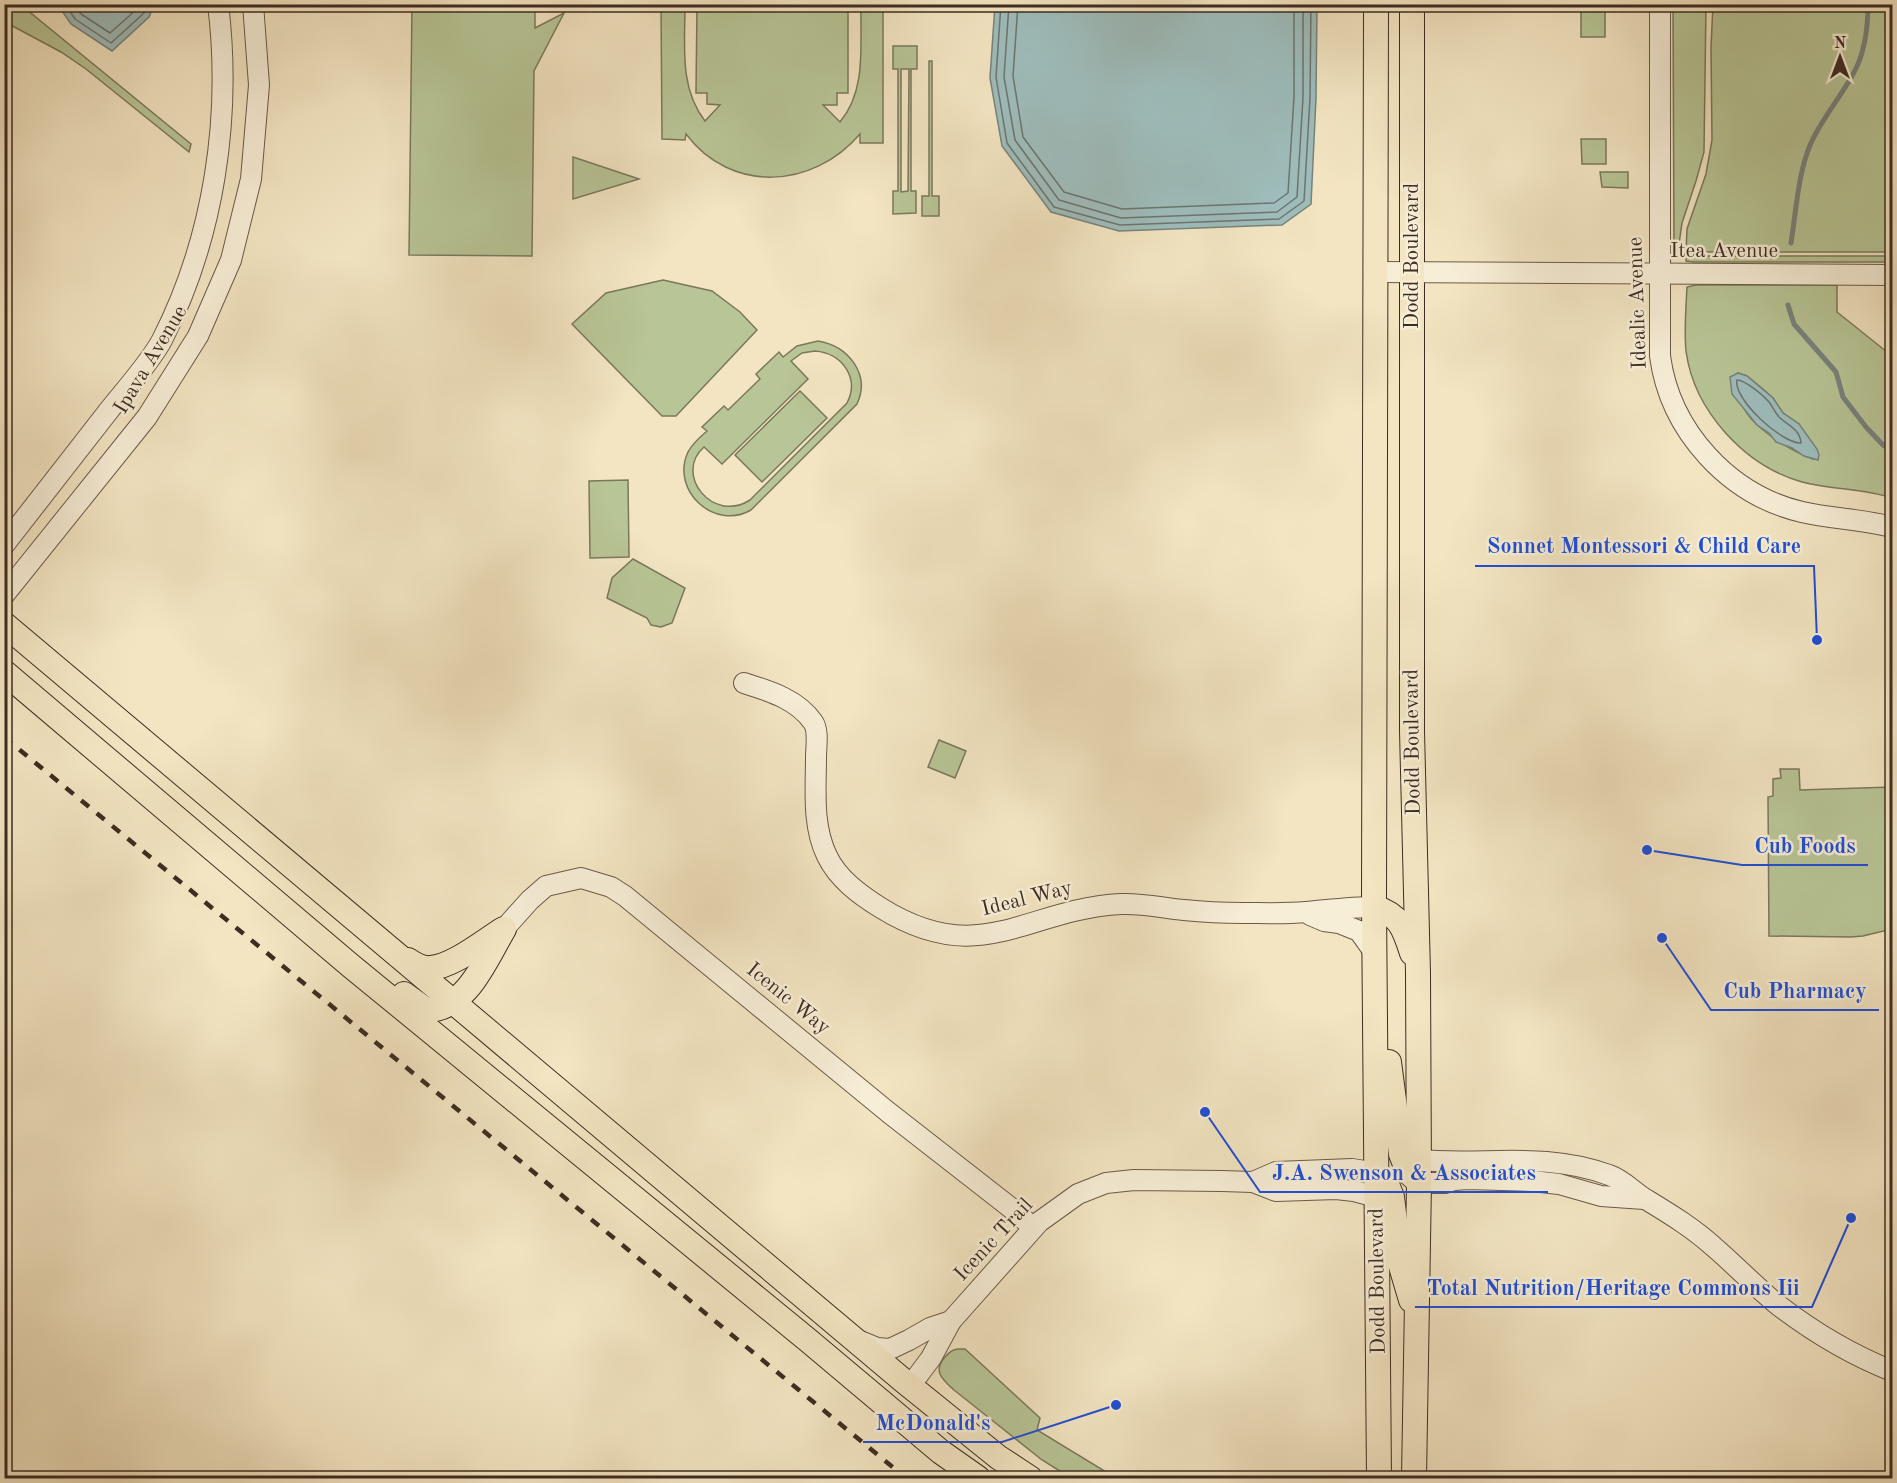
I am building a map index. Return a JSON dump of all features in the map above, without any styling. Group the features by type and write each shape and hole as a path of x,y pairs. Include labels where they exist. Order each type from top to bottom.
{"main road":[{"name":"Dodd Boulevard","path":"1376,4 1374,952 1378,1173 1379,1479"},
{"name":"Dodd Boulevard","path":"1412,4 1412,731 1418,973 1419,1171 1414,1479"},
{"path":"4,624 910,1386 998,1457 1030,1479"},
{"path":"4,672 351,966 941,1452 978,1479"},
{"path":"1374,907 1389,912 1399,921 1408,940 1418,973"},
{"path":"399,956 428,969 444,965 504,929"},
{"path":"351,966 388,983 426,1010 445,1007 466,990 504,929"},
{"path":"1376,1014 1380,1035 1389,1057 1401,1154 1408,1172 1419,1171"},
{"path":"1378,1173 1385,1181 1392,1197 1400,1263 1418,1319"},
{"path":"825,1355 858,1372 876,1388 887,1392 899,1392 910,1386"}],"street":[{"name":"Ipava Avenue","path":"4,545 161,341 190,274 207,216 218,153 222,105 222,41 218,4"},
{"name":"Ipava Avenue","path":"4,595 147,417 198,336 231,260 251,179 259,85 254,4"},
{"name":"Idealic Avenue","path":"1660,4 1659,275 1662,368 1679,414 1704,453 1735,481 1757,495 1802,512 1893,527"},
{"name":"Itea Avenue","path":"1377,272 1893,275"},
{"name":"Ideal Way","path":"744,682 780,695 804,710 815,724 816,812 820,837 827,856 839,874 857,892 887,912 917,927 957,936 988,936 1092,908 1123,904 1231,912 1305,912 1374,907"},
{"name":"Icenic Way","path":"504,929 546,886 581,878 610,887 625,896 888,1112 1015,1211 1033,1228"},
{"name":"Ideal Way","path":"1305,912 1324,921 1340,923 1359,931 1374,952"},
{"name":"Icenic Trail","path":"1253,1182 1276,1172 1352,1169 1378,1173"},
{"path":"1419,1171 1445,1183 1468,1179 1533,1181 1559,1184 1601,1196 1644,1199 1662,1208 1695,1231 1764,1293 1796,1318 1845,1348 1893,1371"},
{"name":"Icenic Trail","path":"910,1386 931,1358 951,1321 1033,1228 1078,1194 1106,1183 1134,1180 1253,1182 1276,1191 1336,1189 1377,1197"},
{"name":"Icenic Trail","path":"855,1339 877,1348 890,1349 930,1328 951,1321"}],"green space":[{"path":"4,5 21,5 191,144 189,152 86,69 61,52 5,22"},
{"path":"412,5 535,5 535,28 564,13 534,71 532,256 409,255"},
{"path":"661,5 685,5 684,51 687,80 691,95 705,121 720,105 707,104 707,93 696,93 697,5 848,5 848,93 837,93 837,105 823,105 840,122 855,96 858,81 861,51 861,5 883,5 883,143 860,143 860,134 841,152 819,166 796,174 772,177 748,175 726,167 704,153 686,134 685,140 662,139"},
{"path":"1581,5 1605,5 1605,37 1581,37"},
{"path":"1673,5 1706,5 1704,152 1682,223 1678,251 1674,243"},
{"path":"1713,5 1892,5 1892,252 1686,252 1687,229 1706,174 1712,140"},
{"path":"893,46 917,46 917,69 911,69 911,191 916,191 916,213 893,214 893,191 898,191 898,69 893,69","holes":["901,69 909,69 908,191 901,192"]},
{"path":"929,61 932,61 932,196 939,196 939,216 922,216 922,196 929,196"},
{"path":"1581,139 1606,139 1606,164 1582,164"},
{"path":"573,157 639,179 573,199"},
{"path":"1600,172 1628,172 1628,188 1602,187"},
{"path":"1686,256 1892,256 1892,262 1693,262 1686,261"},
{"path":"663,280 712,291 740,312 757,330 676,416 662,416 572,324 606,293"},
{"path":"1696,285 1837,285 1837,312 1892,356 1892,498 1870,492 1813,485 1781,474 1742,449 1726,433 1711,415 1699,395 1691,373 1685,343 1687,287","holes":["1738,373 1747,376 1773,398 1783,413 1799,424 1806,436 1813,459 1775,439 1750,417 1742,402"]},
{"path":"818,341 829,344 847,355 859,372 861,393 857,404 751,510 737,515 723,515 710,511 699,504 685,480 684,467 688,452 707,431 702,427 724,406 728,410 760,379 756,374 779,352 783,357 797,346","holes":["815,351 825,353 840,362 850,376 851,385 847,403 750,500 736,506 723,506 711,501 695,482 693,470 696,458 704,447 722,464 808,379 791,361 802,353"]},
{"path":"800,391 827,418 762,482 735,455"},
{"path":"628,480 629,557 590,558 589,481"},
{"path":"633,559 685,588 672,623 661,627 651,625 647,618 607,598 612,578"},
{"path":"939,740 966,751 955,778 928,767"},
{"path":"1780,769 1799,769 1800,790 1892,787 1892,929 1851,937 1769,936 1768,797 1773,796 1773,779 1781,778"},
{"path":"965,1349 1040,1418 1037,1430 1116,1478 1071,1478 1042,1460 954,1390 940,1375 939,1367 949,1353"}],"water":[{"path":"58,5 154,5 149,17 112,51 71,24"},
{"path":"995,5 1317,5 1316,98 1311,204 1282,225 1119,231 1051,212 1002,146 990,78"},
{"path":"1738,373 1747,376 1773,398 1783,413 1799,424 1817,449 1818,460 1804,456 1776,442 1769,433 1757,425 1732,394 1730,377"}],"waterway":[{"path":"1791,243 1800,179 1807,154 1820,126 1860,60 1865,42 1868,4"},
{"path":"1788,305 1794,324 1836,372 1843,397 1866,427 1883,445 1892,450"}],"railway":[{"path":"4,737 906,1478"}],"place":[{"name":"Sonnet Montessori & Child Care","path":"1817,640"},
{"name":"Cub Foods","path":"1647,850"},
{"name":"Cub Pharmacy","path":"1662,938"},
{"name":"J.A. Swenson & Associates","path":"1205,1112"},
{"name":"Total Nutrition/Heritage Commons Iii","path":"1851,1218"},
{"name":"McDonald's","path":"1116,1405"}]}
